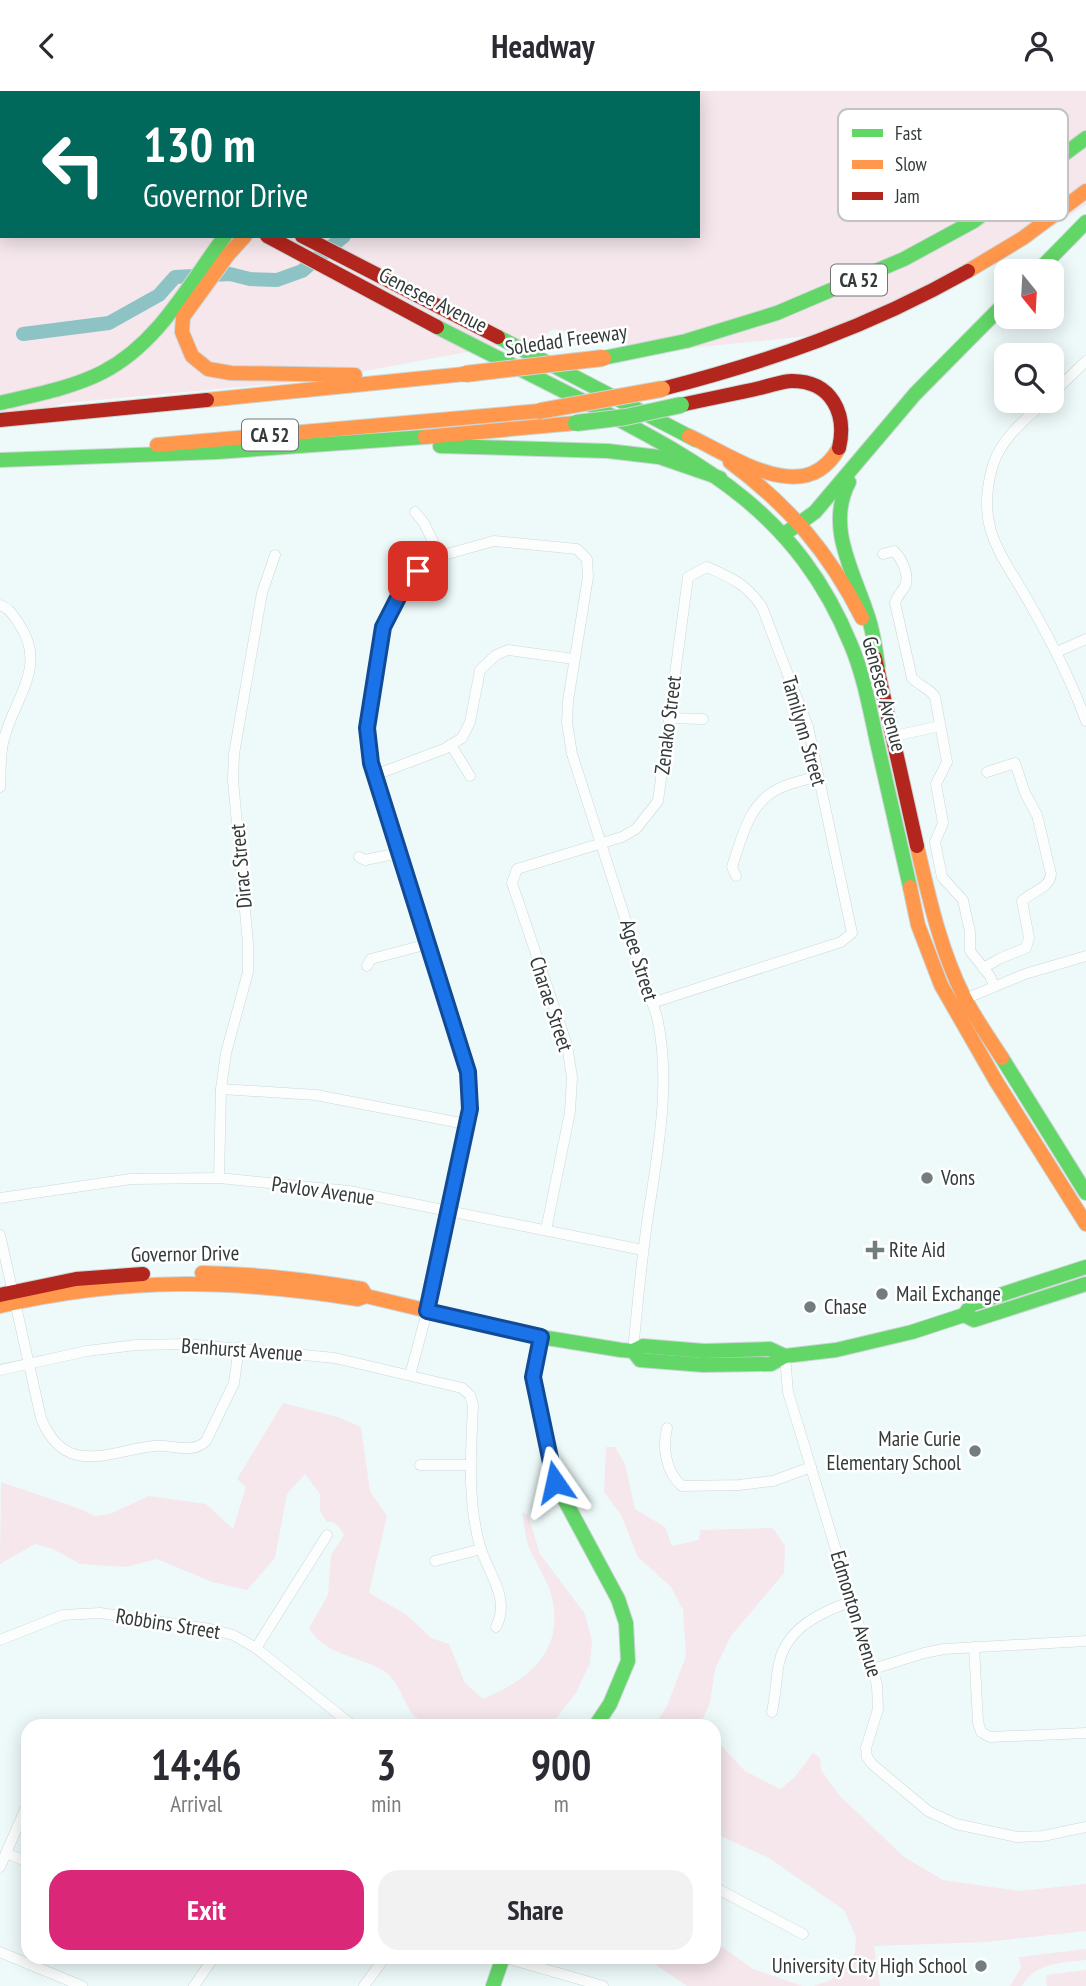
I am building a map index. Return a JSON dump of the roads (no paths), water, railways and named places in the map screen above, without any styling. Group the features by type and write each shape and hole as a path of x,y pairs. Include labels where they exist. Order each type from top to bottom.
{"main road":[{"name":"Soledad Freeway","path":"1068,152 1086,138"},
{"name":"CA 52","path":"1068,204 1086,191"},
{"name":"Soledad Freeway","path":"0,420 603,358 686,341 777,313 904,259 974,221"},
{"name":"CA 52","path":"1,461 540,411 662,389 743,368 810,346 868,321 947,282 1013,244 1045,221"},
{"path":"1050,259 1086,222"},
{"name":"Genesee Avenue","path":"306,238 689,436 763,485 829,557 862,617 877,666 932,913 949,964 965,999 1086,1193"},
{"name":"Genesee Avenue","path":"273,239 670,446 720,478 783,535 823,586 852,646 865,689 918,925 941,985 996,1081 1086,1224"},
{"path":"224,242 183,317 182,333 192,356 208,369 231,373 432,377"},
{"path":"0,403 49,391 103,372 133,352 183,296 224,242"},
{"path":"783,535 816,512 915,394 994,314"},
{"path":"1,461 113,459 307,448 576,423 626,417 792,381 806,381 833,398 845,424 843,441 835,457 825,468 808,477 787,478 769,472 689,436"},
{"path":"307,448 428,446 608,451 659,457 720,478"},
{"path":"859,462 841,496 837,519 871,625 877,666"},
{"path":"876,737 894,736"},
{"name":"Governor Drive","path":"7,1299 76,1279 165,1273 271,1276 362,1289 366,1296 541,1337 633,1351 643,1346 704,1351 770,1349 785,1356 836,1350 964,1315 972,1304 1086,1267"},
{"name":"Governor Drive","path":"964,1315 974,1320 1086,1284"},
{"path":"541,1337 533,1377 553,1448 555,1482 618,1599 626,1623 628,1661 610,1705 600,1719"},
{"path":"493,1986 501,1964"}],"street":[{"path":"1064,383 1085,365"},
{"path":"1033,413 1012,433 995,460 987,494 991,530 1073,684 1086,721"},
{"path":"410,1375 427,1311 470,1109 468,1072 374,775 367,728 383,627 402,590 418,571 440,555 424,523 415,512"},
{"name":"Agee Street","path":"440,555 494,541 577,549 587,559 589,577 566,723 572,754 603,843 652,1003 661,1036 663,1058 662,1116 643,1250 633,1351"},
{"path":"883,554 894,551 902,558 907,579 895,603 912,678 916,684 931,691 947,762 936,784 943,823 935,842 944,882 963,900 970,932 970,951 994,986"},
{"name":"Dirac Street","path":"219,1178 221,1089 226,1053 248,972 248,943 233,780 234,754 262,593 275,555"},
{"name":"Tamilynn Street","path":"652,1003 841,942 852,933 808,727 762,607 753,594 736,579 707,567 688,577"},
{"name":"Zenako Street","path":"603,843 636,829 658,801 688,577"},
{"path":"0,605 9,609 26,634 32,656 27,682 3,744 0,787"},
{"path":"1057,652 1086,639"},
{"path":"374,775 451,745 462,738 470,722 480,670 496,655 508,650 574,659"},
{"path":"668,718 703,719"},
{"path":"894,736 940,726"},
{"path":"451,745 470,776"},
{"path":"984,968 1026,948 1029,938 1022,901 1051,880 1037,815 1025,793 1015,763 988,772"},
{"path":"736,876 732,867 751,815 758,805 779,788 818,776"},
{"name":"Charae Street","path":"546,1230 570,1112 572,1077 567,1045 512,883 517,869 603,843"},
{"path":"359,857 365,860 399,853"},
{"path":"368,966 371,959 428,944"},
{"path":"965,999 1038,969 1086,956"},
{"path":"221,1089 316,1095 466,1124"},
{"name":"Pavlov Avenue","path":"0,1198 131,1179 219,1178 349,1191 447,1213 643,1250"},
{"path":"0,1235 7,1299 29,1363 41,1418 46,1430 62,1447 89,1458 156,1446 193,1449 200,1447 206,1441 234,1383 239,1347"},
{"name":"Benhurst Avenue","path":"0,1370 87,1351 136,1345 239,1347 335,1358 462,1388 470,1395 473,1405 470,1465"},
{"name":"Edmonton Avenue","path":"785,1356 788,1392 877,1685 878,1710 866,1748 872,1764 928,1811 956,1824 1017,1837 1043,1836 1086,1827"},
{"path":"667,1428 664,1441 672,1477 682,1486 739,1485 773,1481 811,1467"},
{"path":"420,1465 470,1465 481,1549 503,1601 502,1616 496,1627"},
{"path":"256,1648 327,1535"},
{"path":"435,1561 481,1549"},
{"path":"772,1712 778,1665 796,1631 808,1620 852,1601"},
{"name":"Robbins Street","path":"0,1640 55,1617 100,1613 210,1629 233,1635 256,1648 345,1719"},
{"path":"873,1669 924,1653 974,1647 1086,1641"},
{"path":"974,1647 981,1732 990,1737 1086,1733"},
{"path":"0,1867 21,1819"},
{"path":"6,1853 21,1859"},
{"path":"721,1891 803,1934"},
{"path":"0,1952 21,1961"},
{"path":"29,1964 82,1986"},
{"path":"194,1986 209,1964"},
{"path":"364,1986 380,1964"},
{"path":"527,1964 603,1986"}],"waterway":[{"path":"23,334 109,323 159,295 175,277 230,274 250,279 277,280 302,271 342,238"}],"place":[{"name":"Vons","path":"927,1178"},
{"name":"Rite Aid","path":"875,1250"},
{"name":"Mail Exchange","path":"882,1294"},
{"name":"Chase","path":"810,1307"},
{"name":"Marie Curie Elementary School","path":"975,1451"},
{"name":"University City High School","path":"981,1966"}]}
